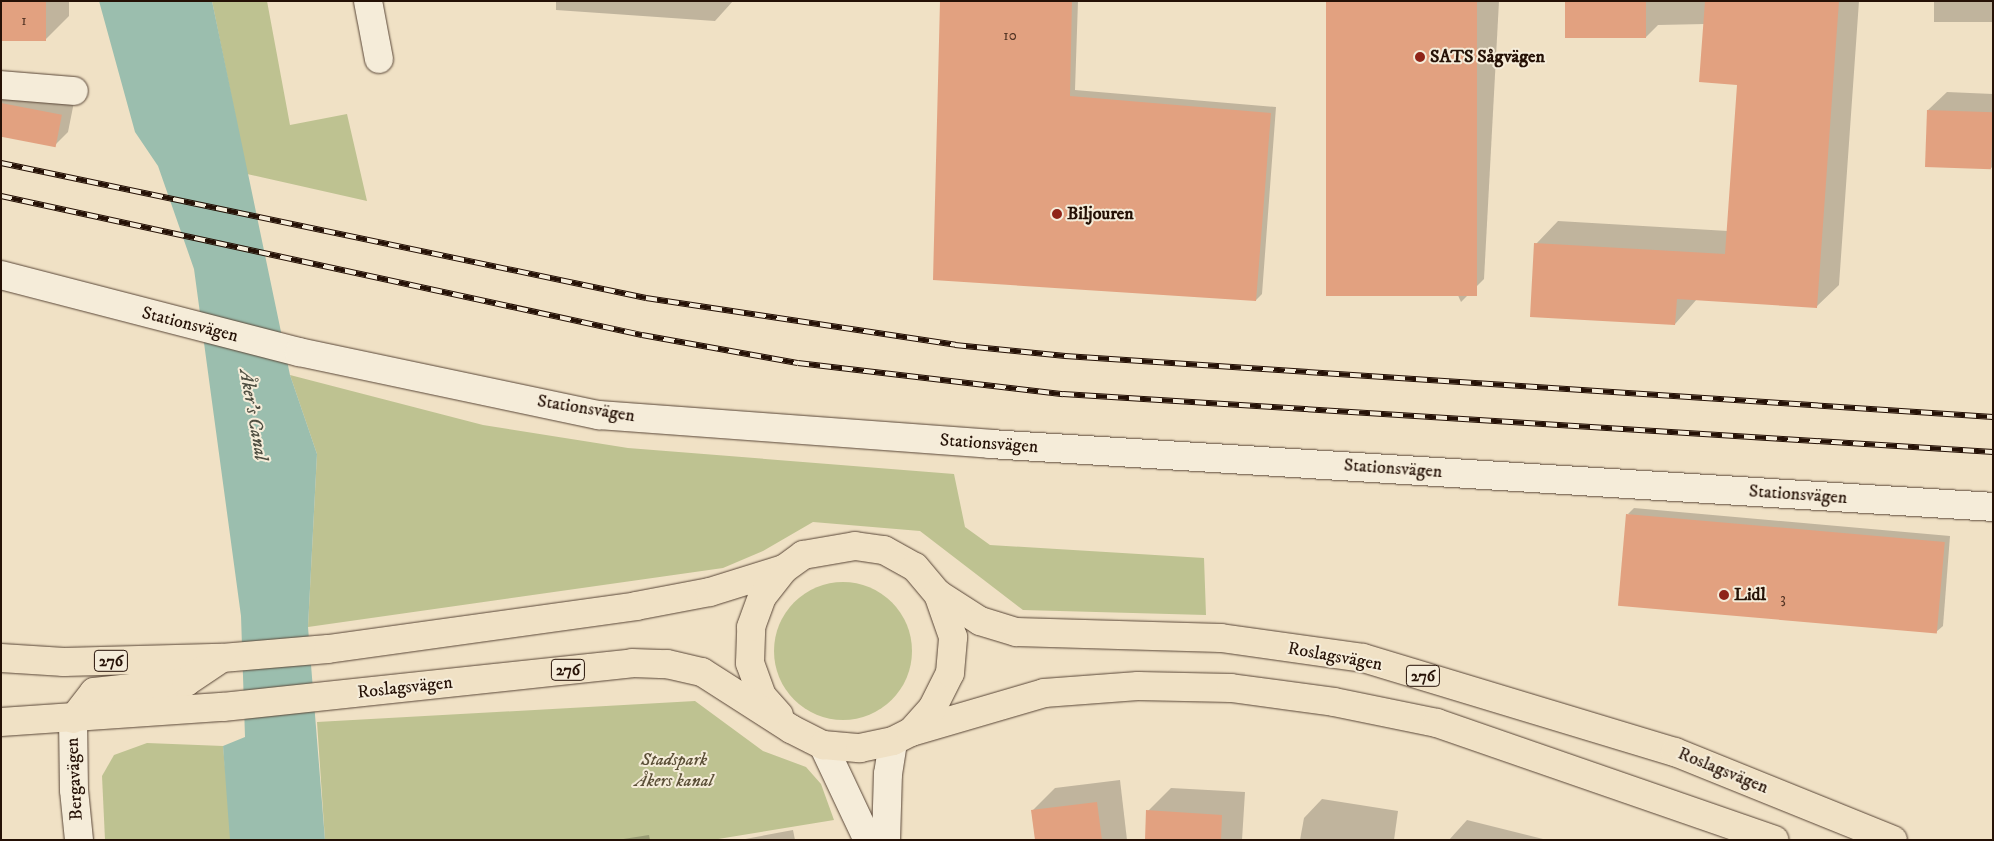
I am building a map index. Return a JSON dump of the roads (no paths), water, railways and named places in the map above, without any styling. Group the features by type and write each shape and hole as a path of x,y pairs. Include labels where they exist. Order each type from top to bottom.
{"main road":[{"name":"Roslagsvägen","path":"791,729 762,696 750,663 751,627 762,597 784,570 804,555 825,549 855,546 884,550 915,567 938,594 980,621 1016,632 1221,638 1363,658 1675,752 1894,840"},
{"name":"Roslagsvägen","path":"1,658 64,662 222,658 328,649 636,606 710,592 784,570"},
{"name":"Roslagsvägen","path":"902,737 932,709 950,672 953,637 938,594"},
{"path":"73,718 94,692 186,682 222,658"},
{"name":"Roslagsvägen","path":"1,722 223,706 632,663 667,664 702,672 791,729 823,745 860,748 1044,693 1138,686 1231,688 1334,702 1437,723 1774,840"}],"street":[{"path":"368,1 378,59"},
{"path":"1,85 74,91"},
{"name":"Stationsvägen","path":"1,275 45,289 299,352 599,415 923,439 1993,508"},
{"name":"Bergavägen","path":"73,718 74,790 79,840"},
{"path":"886,840 888,774 902,737"},
{"path":"823,745 868,840"}],"water":[{"name":"Åker's Canal","path":"99,1 212,1 290,375 317,454 308,627 325,840 230,840 223,746 245,737 241,616 194,269 158,166 135,132"}],"railway":[{"path":"1,163 646,298 955,345 1065,356 1993,417"},
{"path":"1,196 642,335 798,363 1063,394 1993,452"}],"place":[{"name":"SATS Sågvägen","path":"1420,57"},
{"name":"Biljouren","path":"1057,214"},
{"name":"Lidl","path":"1724,595"}],"park label":[{"name":"Stadspark Åkers kanal","path":"674,771"}]}
